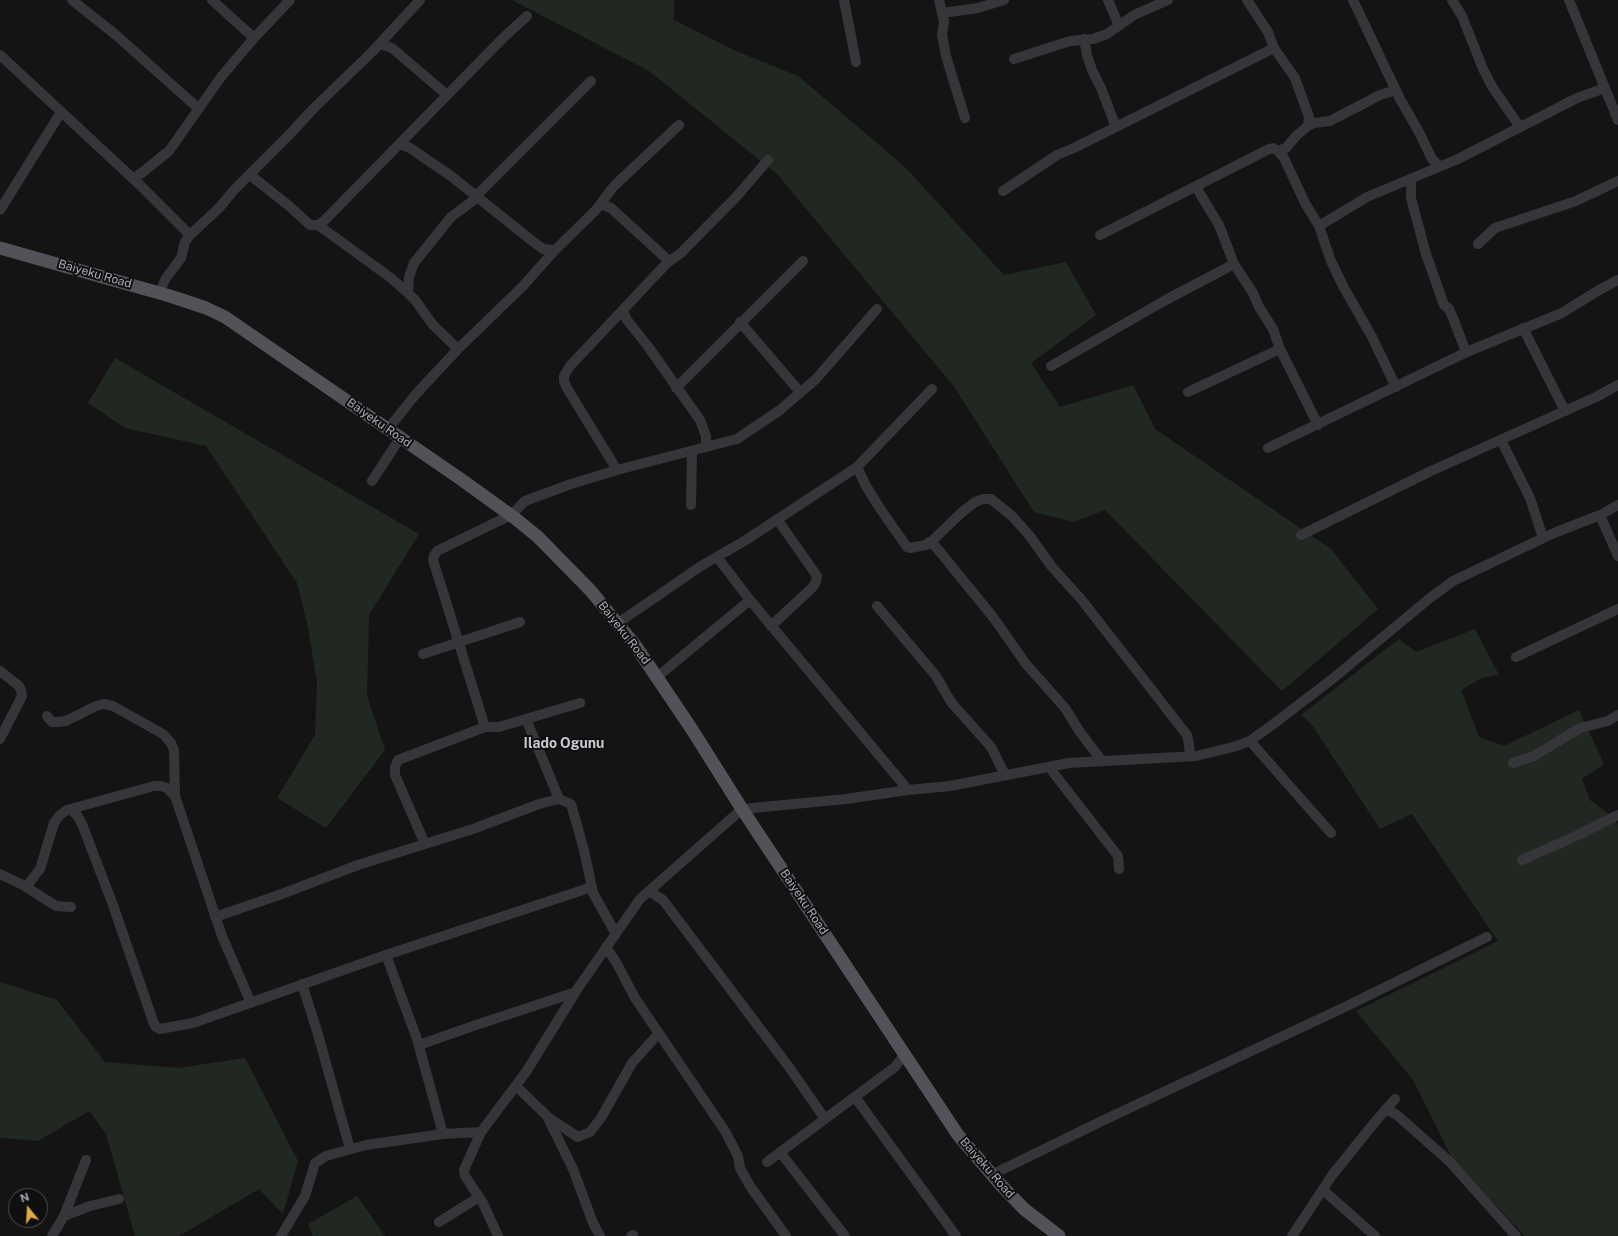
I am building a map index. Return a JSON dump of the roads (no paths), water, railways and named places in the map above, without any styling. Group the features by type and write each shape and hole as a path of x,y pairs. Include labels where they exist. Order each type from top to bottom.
{"main road":[{"name":"Baiyeku Road","path":"0,248 159,293 206,308 225,317 388,429 511,516 538,537 591,591 635,645 958,1135 991,1175 1024,1209 1059,1236"}],"street":[{"path":"72,0 116,35 199,109"},
{"path":"212,0 254,38"},
{"path":"134,179 169,151 221,77 254,38 290,0"},
{"path":"159,293 166,278 181,258 185,242 190,235 219,208 234,190 290,136 314,108 380,44 420,0"},
{"path":"844,0 856,62"},
{"path":"939,0 944,22 942,35 946,56 965,118"},
{"path":"942,13 978,8 1004,0"},
{"path":"1108,0 1119,26"},
{"path":"1014,59 1070,41 1093,38 1106,34 1134,15 1168,0"},
{"path":"1247,0 1268,32 1274,48 1295,78 1308,122"},
{"path":"1353,0 1396,90 1436,163"},
{"path":"1452,0 1462,16 1483,70 1493,88 1520,127"},
{"path":"1569,0 1618,120"},
{"path":"250,175 288,205 310,225 318,225 324,221 503,38 527,16"},
{"path":"1084,39 1086,55 1116,127"},
{"path":"380,44 392,48 447,95"},
{"path":"1003,192 1057,155 1074,148 1274,48"},
{"path":"0,55 134,179 190,235"},
{"path":"408,293 409,277 414,263 451,218 477,196 591,81"},
{"path":"1319,226 1367,197 1412,180 1429,170 1436,163 1458,159 1577,98 1605,88"},
{"path":"1282,152 1308,122 1330,121 1380,95 1396,90"},
{"path":"0,210 61,112"},
{"path":"388,429 416,394 458,349 523,286 601,204 614,186 679,125"},
{"path":"402,142 451,176 543,249 556,250"},
{"path":"1100,235 1124,221 1196,187 1269,149 1272,148 1282,152 1305,203 1319,226 1337,274 1372,337 1396,387"},
{"path":"617,470 564,381 564,376 570,366 615,319 625,315 668,261 681,253 738,196 768,160"},
{"path":"1412,180 1411,198 1426,254 1444,305 1449,310 1453,318 1466,352"},
{"path":"1478,244 1495,228 1576,201 1618,181"},
{"path":"1196,187 1219,225 1234,264 1253,293 1259,307 1273,330 1280,349 1318,425"},
{"path":"601,204 611,208 668,261"},
{"path":"318,225 391,278 408,293 415,300 432,325 458,349"},
{"path":"543,249 546,261"},
{"path":"676,388 802,261"},
{"path":"1051,366 1162,302 1234,264"},
{"path":"1268,448 1466,352 1562,313 1618,280"},
{"path":"485,727 433,560 437,551 511,516 525,501 571,484 617,470 737,439 780,410 819,376 877,309"},
{"path":"625,315 700,420 706,436 706,448"},
{"path":"740,322 800,392"},
{"path":"1523,328 1565,411"},
{"path":"1188,392 1280,349"},
{"path":"1301,535 1431,471 1596,397 1618,385"},
{"path":"618,623 717,557 742,543 857,466 932,389"},
{"path":"372,481 400,438"},
{"path":"1501,440 1530,498 1543,538"},
{"path":"691,505 692,451"},
{"path":"857,466 866,486 907,547 915,548 929,542 957,516 975,502 988,498 1012,516 1029,535 1052,567 1081,599 1187,735 1190,756"},
{"path":"498,1236 479,1197 465,1176 464,1170 481,1132 526,1072 576,992 640,899 742,809 846,799 908,790 950,786 1069,763 1190,756 1233,747 1250,741 1331,680 1387,632 1453,581 1543,538 1600,515 1618,505"},
{"path":"1600,515 1618,556"},
{"path":"771,626 812,588 816,582 817,576 777,519"},
{"path":"929,542 936,547 992,617 1026,664 1065,708 1080,732 1102,761"},
{"path":"717,557 771,626 908,790"},
{"path":"656,677 750,600"},
{"path":"877,606 936,676 951,702 991,747 1005,775"},
{"path":"1516,658 1566,635 1618,608"},
{"path":"423,654 520,622"},
{"path":"0,671 19,686 22,696 0,739"},
{"path":"425,844 395,775 395,767 398,760 485,727 499,727 580,703"},
{"path":"47,716 52,722 58,722 104,704 113,706 163,734 171,743 174,750 175,796 230,957 251,1003"},
{"path":"1513,763 1534,756 1580,728 1608,721 1618,715"},
{"path":"526,719 559,799"},
{"path":"1250,741 1331,833"},
{"path":"1049,767 1118,856 1119,869"},
{"path":"26,887 40,869 54,823 60,815 70,809 154,786 167,788 175,796"},
{"path":"215,916 279,895 358,865 493,822 539,804 559,799 571,804 584,850 592,887 616,934"},
{"path":"70,809 77,815 82,824 113,905 145,1000 156,1027 160,1029 193,1023 386,955 592,887"},
{"path":"1522,860 1618,815"},
{"path":"0,874 26,887 56,906 71,908"},
{"path":"660,881 664,900"},
{"path":"649,891 664,900 789,1067 825,1119"},
{"path":"991,1175 1104,1120 1345,1007 1487,937"},
{"path":"606,947 616,962 635,998 689,1080 725,1131 738,1156 740,1168 750,1186 786,1236"},
{"path":"386,955 419,1045 443,1134"},
{"path":"302,984 317,1031 350,1149"},
{"path":"419,1045 576,992"},
{"path":"516,1086 547,1116 578,1137 590,1132 601,1118 632,1063 659,1033"},
{"path":"767,1162 908,1058"},
{"path":"855,1097 952,1234"},
{"path":"1292,1236 1334,1174 1395,1099"},
{"path":"1386,1109 1397,1115 1449,1161 1516,1236"},
{"path":"547,1116 573,1169 593,1223 600,1236"},
{"path":"281,1236 305,1196 315,1163 326,1156 366,1145 443,1134 481,1132"},
{"path":"780,1152 845,1236"},
{"path":"52,1236 64,1216 86,1160"},
{"path":"1323,1190 1375,1236"},
{"path":"439,1222 479,1197"},
{"path":"64,1216 90,1206 119,1199"}],"district":[{"name":"Ilado Ogunu","path":"564,744"}]}
